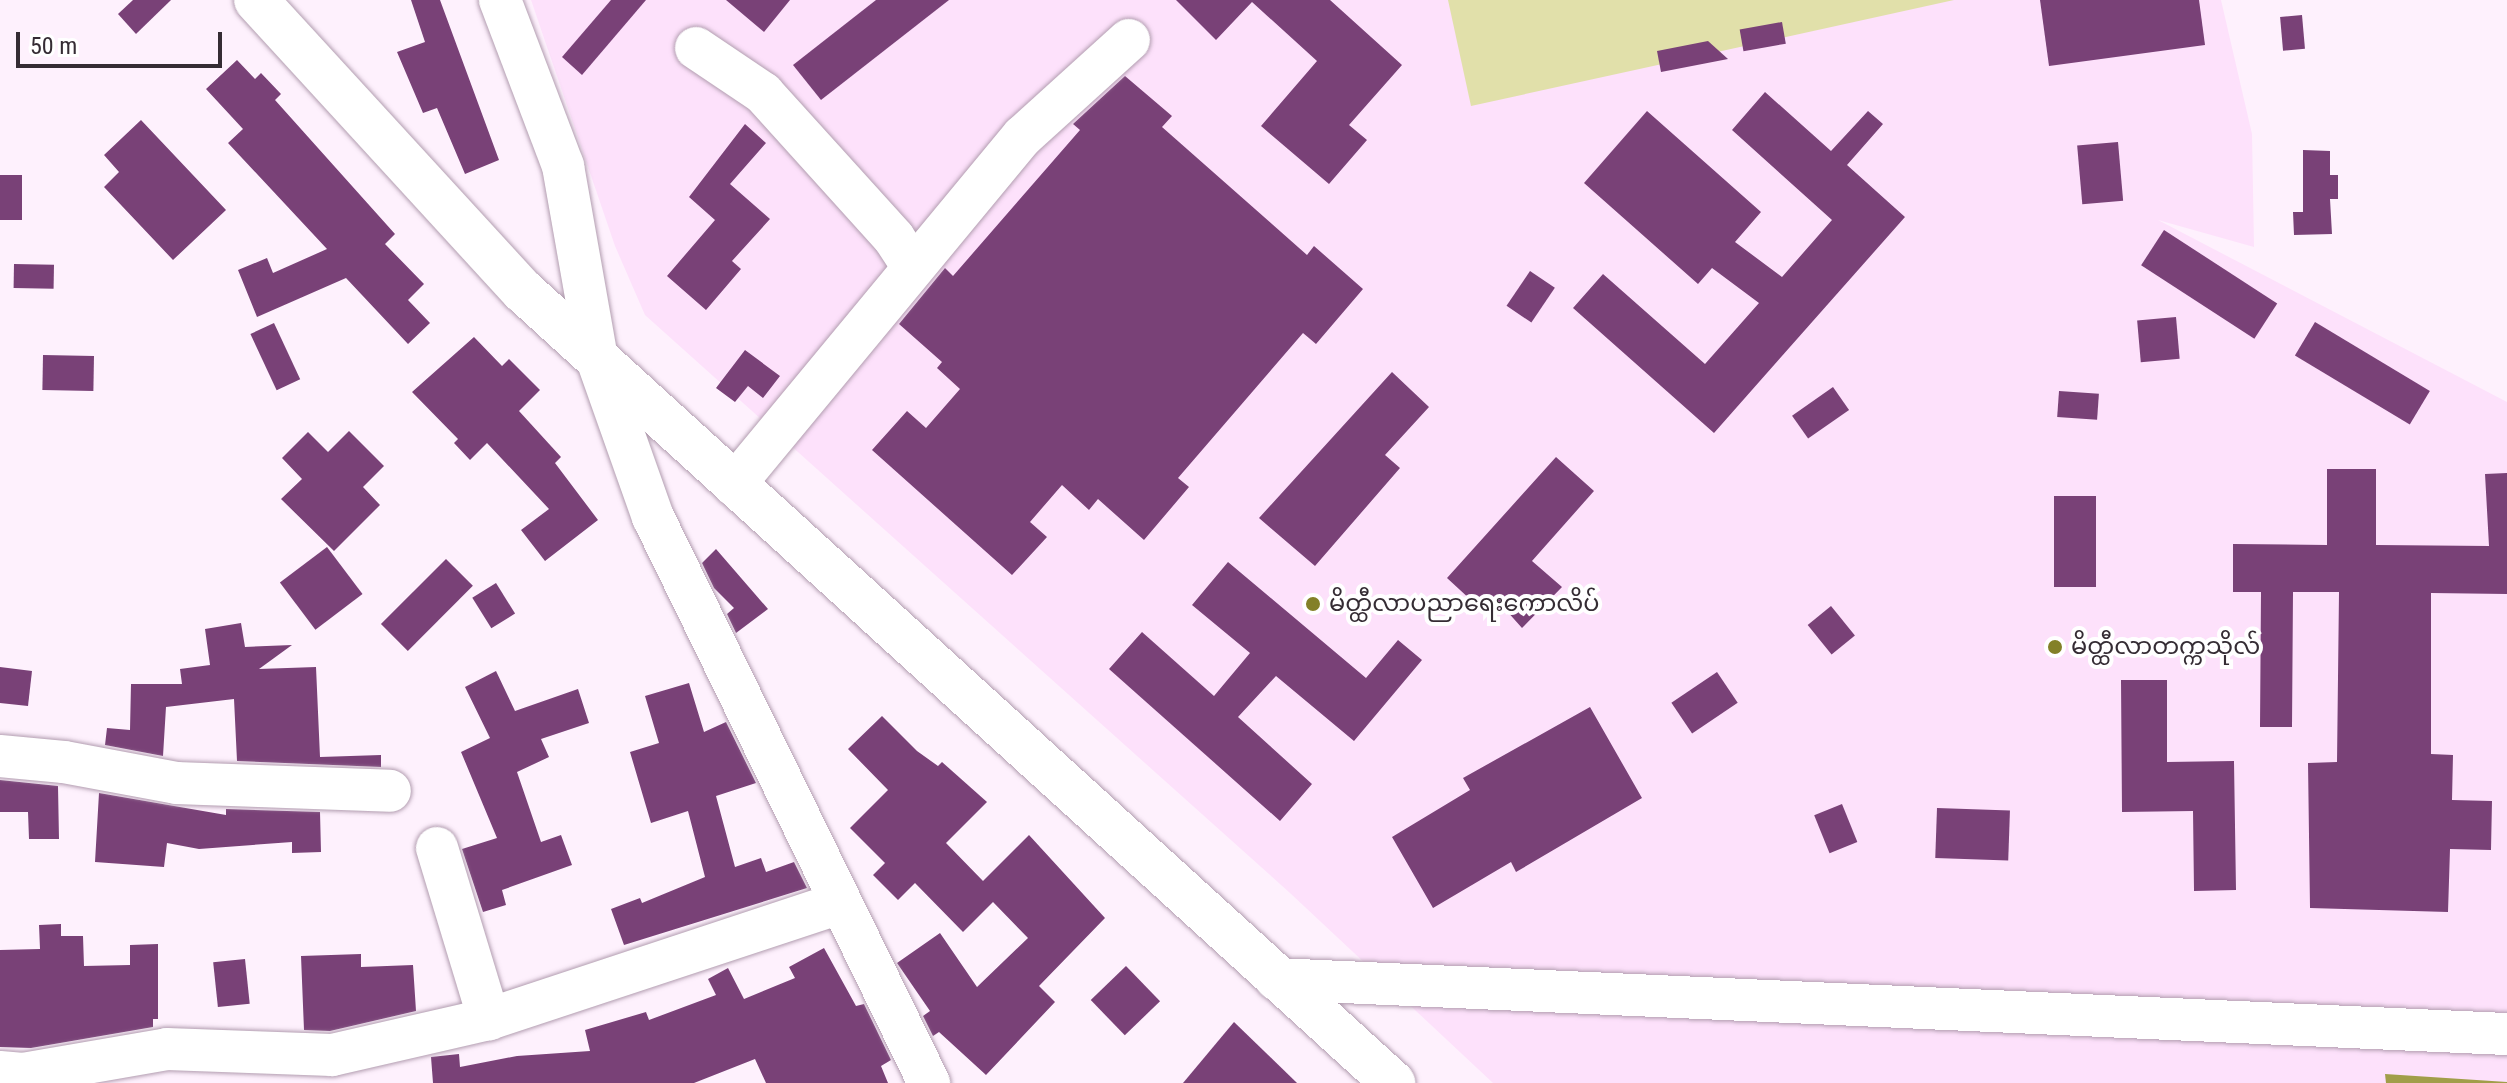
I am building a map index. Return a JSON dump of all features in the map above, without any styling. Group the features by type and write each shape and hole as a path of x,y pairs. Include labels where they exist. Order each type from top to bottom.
{"highway":[{"path":"256,0 472,239 597,359 1393,1083"}],"street":[{"path":"500,0 563,166 597,359 653,517 929,1083"},
{"path":"734,485 1023,136 1129,40"},
{"path":"696,48 763,93 894,238 913,267"},
{"path":"0,756 64,762 176,783 390,791"},
{"path":"437,848 489,1019"},
{"path":"0,1072 52,1075 167,1049 332,1055 489,1019 840,903"},
{"path":"1276,979 2507,1034"}],"shaded area":[{"path":"531,0 2221,0 2252,134 2254,247 2158,220 2507,402 2507,1083 1493,1083 1290,893 645,315 615,246"},
{"path":"2385,1074 2507,1082 2507,1083 2386,1083"}],"green space":[{"path":"1448,0 1954,0 1471,106"}],"building":[{"path":"133,0 171,0 136,34 118,14"},
{"path":"411,0 440,0 499,160 465,174 437,108 423,113 397,52 425,42"},
{"path":"611,0 646,0 582,75 562,57"},
{"path":"726,0 790,0 764,32"},
{"path":"876,0 949,0 821,100 793,65"},
{"path":"1176,0 1330,0 1402,65 1349,125 1367,140 1329,184 1261,126 1317,61 1252,2 1216,40"},
{"path":"2040,0 2199,0 2205,45 2049,66"},
{"path":"2302,15 2305,49 2283,51 2280,17"},
{"path":"1782,22 1786,44 1743,51 1740,29"},
{"path":"1708,41 1728,59 1661,72 1657,51"},
{"path":"237,60 255,79 261,73 281,94 275,100 395,234 385,244 424,284 408,300 430,323 408,344 346,278 257,317 238,270 267,258 273,273 327,249 228,143 243,129 206,89"},
{"path":"1125,76 1172,116 1162,127 1307,255 1314,246 1363,289 1316,344 1303,333 1178,478 1189,487 1144,540 1098,499 1089,510 1062,485 1030,522 1047,537 1012,575 872,450 907,411 926,428 960,389 937,368 942,362 899,324 945,268 953,276 1080,130 1073,124"},
{"path":"1765,92 1831,151 1868,111 1883,124 1847,165 1905,217 1714,433 1573,308 1603,274 1705,364 1759,303 1712,268 1698,284 1584,183 1647,111 1761,212 1735,242 1782,277 1832,220 1732,130"},
{"path":"141,120 226,210 173,260 104,187 119,172 104,155"},
{"path":"745,124 766,143 730,184 770,219 732,261 741,269 706,310 667,276 715,220 689,197"},
{"path":"2118,142 2123,201 2082,204 2077,146"},
{"path":"2303,150 2330,151 2330,175 2338,175 2338,199 2330,199 2332,234 2294,235 2293,212 2303,212"},
{"path":"0,175 22,175 22,220 0,220"},
{"path":"2164,230 2277,304 2254,339 2141,265"},
{"path":"14,264 54,265 54,289 14,288"},
{"path":"1530,271 1555,288 1531,323 1507,306"},
{"path":"2176,317 2180,359 2141,362 2137,320"},
{"path":"2315,322 2430,391 2410,424 2295,355"},
{"path":"274,323 300,379 277,390 250,334"},
{"path":"474,337 502,366 509,359 540,390 519,411 561,457 555,463 598,520 545,561 521,530 549,509 487,443 470,460 454,443 458,439 412,392"},
{"path":"745,350 780,376 763,398 748,386 735,402 716,388"},
{"path":"43,355 94,356 93,391 42,390"},
{"path":"1392,372 1429,407 1385,455 1400,468 1315,566 1259,518"},
{"path":"1833,387 1849,410 1808,439 1792,416"},
{"path":"2059,391 2099,394 2097,420 2057,417"},
{"path":"349,431 384,466 363,487 380,505 334,551 281,499 302,479 282,458 308,432 328,452"},
{"path":"1556,457 1594,491 1532,561 1562,587 1522,628 1497,600 1485,613 1447,578"},
{"path":"2327,469 2376,469 2376,545 2489,546 2485,474 2507,473 2507,594 2431,593 2431,754 2453,755 2452,800 2492,801 2491,850 2450,849 2448,912 2310,908 2308,763 2337,762 2339,592 2293,592 2292,727 2260,727 2261,592 2233,592 2233,544 2327,545"},
{"path":"2054,496 2096,496 2096,587 2054,587"},
{"path":"327,547 363,594 315,630 280,583"},
{"path":"716,549 768,609 736,633 727,614 734,608 714,588 702,563"},
{"path":"446,559 473,586 408,651 381,624"},
{"path":"1228,562 1366,678 1398,640 1422,660 1354,741 1276,676 1238,717 1312,784 1280,821 1109,669 1142,632 1214,696 1250,653 1192,605"},
{"path":"496,583 515,614 491,628 472,598"},
{"path":"1831,606 1855,636 1832,654 1808,625"},
{"path":"241,623 245,647 292,645 259,669 316,667 320,757 381,755 381,767 237,761 234,699 166,707 163,756 105,745 107,728 130,730 131,684 182,684 180,669 210,665 205,629"},
{"path":"0,667 32,671 28,706 0,703"},
{"path":"496,671 515,711 578,689 589,723 541,739 549,757 517,772 541,842 561,835 572,865 502,890 506,905 483,912 462,849 497,838 461,752 490,738 465,687"},
{"path":"1717,672 1738,703 1692,733 1671,703"},
{"path":"2121,680 2167,680 2167,762 2234,761 2236,890 2194,891 2193,811 2122,812"},
{"path":"689,683 704,732 726,722 756,783 716,796 735,867 761,858 766,872 794,862 807,888 624,945 611,909 640,898 642,903 705,877 688,811 651,823 630,752 659,743 645,696"},
{"path":"1590,707 1642,798 1516,872 1511,862 1433,908 1392,837 1470,790 1463,778"},
{"path":"882,716 917,751 938,766 942,762 987,802 946,843 983,881 1029,835 1105,918 1039,986 1055,1002 986,1075 939,1032 933,1036 923,1016 930,1011 897,963 940,933 977,987 1028,938 993,902 963,932 915,883 898,900 873,875 885,863 850,828 888,790 848,749"},
{"path":"0,780 58,786 59,839 29,839 28,812 0,812"},
{"path":"99,793 226,815 226,809 320,812 321,852 292,853 292,842 199,849 167,843 164,867 95,862"},
{"path":"1842,804 1857,842 1830,853 1814,815"},
{"path":"1937,808 2010,811 2008,861 1935,858"},
{"path":"61,924 61,936 83,936 84,966 130,965 130,945 158,944 158,1019 153,1019 153,1027 31,1048 0,1047 0,950 40,949 39,925"},
{"path":"824,948 856,1006 864,1004 891,1060 881,1066 888,1083 766,1083 755,1059 694,1083 433,1083 431,1057 459,1054 460,1067 517,1056 590,1051 585,1030 646,1012 649,1020 716,995 708,979 728,968 744,999 795,978 789,967"},
{"path":"361,954 361,967 413,965 416,1011 330,1031 304,1030 301,956"},
{"path":"245,959 250,1004 218,1007 213,962"},
{"path":"1126,966 1160,1001 1125,1035 1091,1000"},
{"path":"1234,1022 1297,1083 1183,1083"}],"place":[{"name":"မိတ္ထီလာပညာရေးကောလိပ်","path":"1313,604"},
{"name":"မိတ္ထီလာတက္ကသိုလ်","path":"2055,647"}]}
